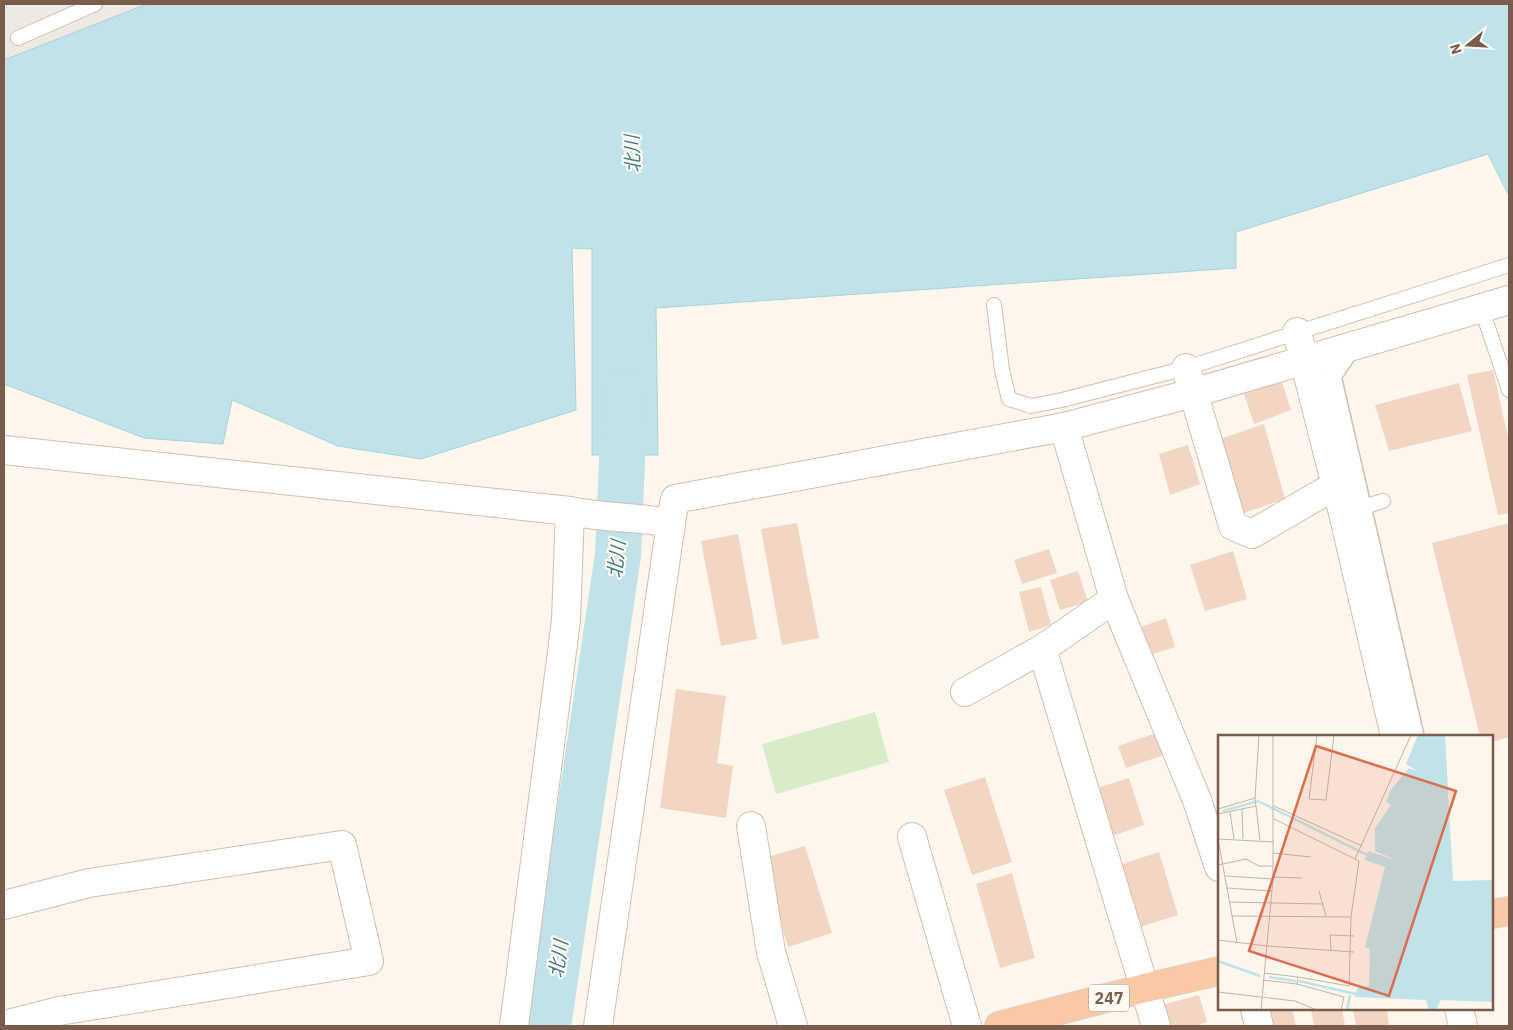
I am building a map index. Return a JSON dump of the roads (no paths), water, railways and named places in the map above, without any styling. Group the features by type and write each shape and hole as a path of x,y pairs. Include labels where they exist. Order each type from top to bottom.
{"highway":[{"path":"1493,914 1509,910"},
{"name":"247","path":"999,1026 1066,1018 1145,988 1218,972"}],"street":[{"path":"598,1026 658,520 675,498 1064,427 1190,380 1305,359 1509,300"},
{"path":"1297,332 1336,484 1351,510 1413,735"},
{"path":"1351,345 1330,376 1351,510 1395,735"},
{"path":"1190,380 1233,526 1252,534 1336,484"},
{"path":"1064,427 1114,598 1197,800 1218,864"},
{"path":"4,450 658,520"},
{"path":"514,1026 581,513"},
{"path":"965,692 1042,649 1114,598"},
{"path":"1042,649 1156,1026"},
{"path":"751,826 771,952 793,1026"},
{"path":"912,837 968,1026"},
{"path":"4,904 89,883 342,844 369,961 59,1011 4,1025"},
{"path":"1255,1010 1259,1026"},
{"path":"1459,1010 1463,1026"}],"lane":[{"path":"18,38 95,4"},
{"path":"994,305 1002,370 1009,399 1031,406 1190,380 1297,332 1509,265"},
{"path":"1481,307 1509,390"},
{"path":"1351,510 1383,501"}],"water":[{"path":"147,4 1509,4 1509,196 1488,154 1236,232 1236,268 656,308 658,455 592,455 592,249 572,248 576,410 421,459 338,446 232,400 223,444 144,438 4,384 4,60"}],"waterway":[{"name":"北川","path":"548,1026 618,555 625,392"}]}
